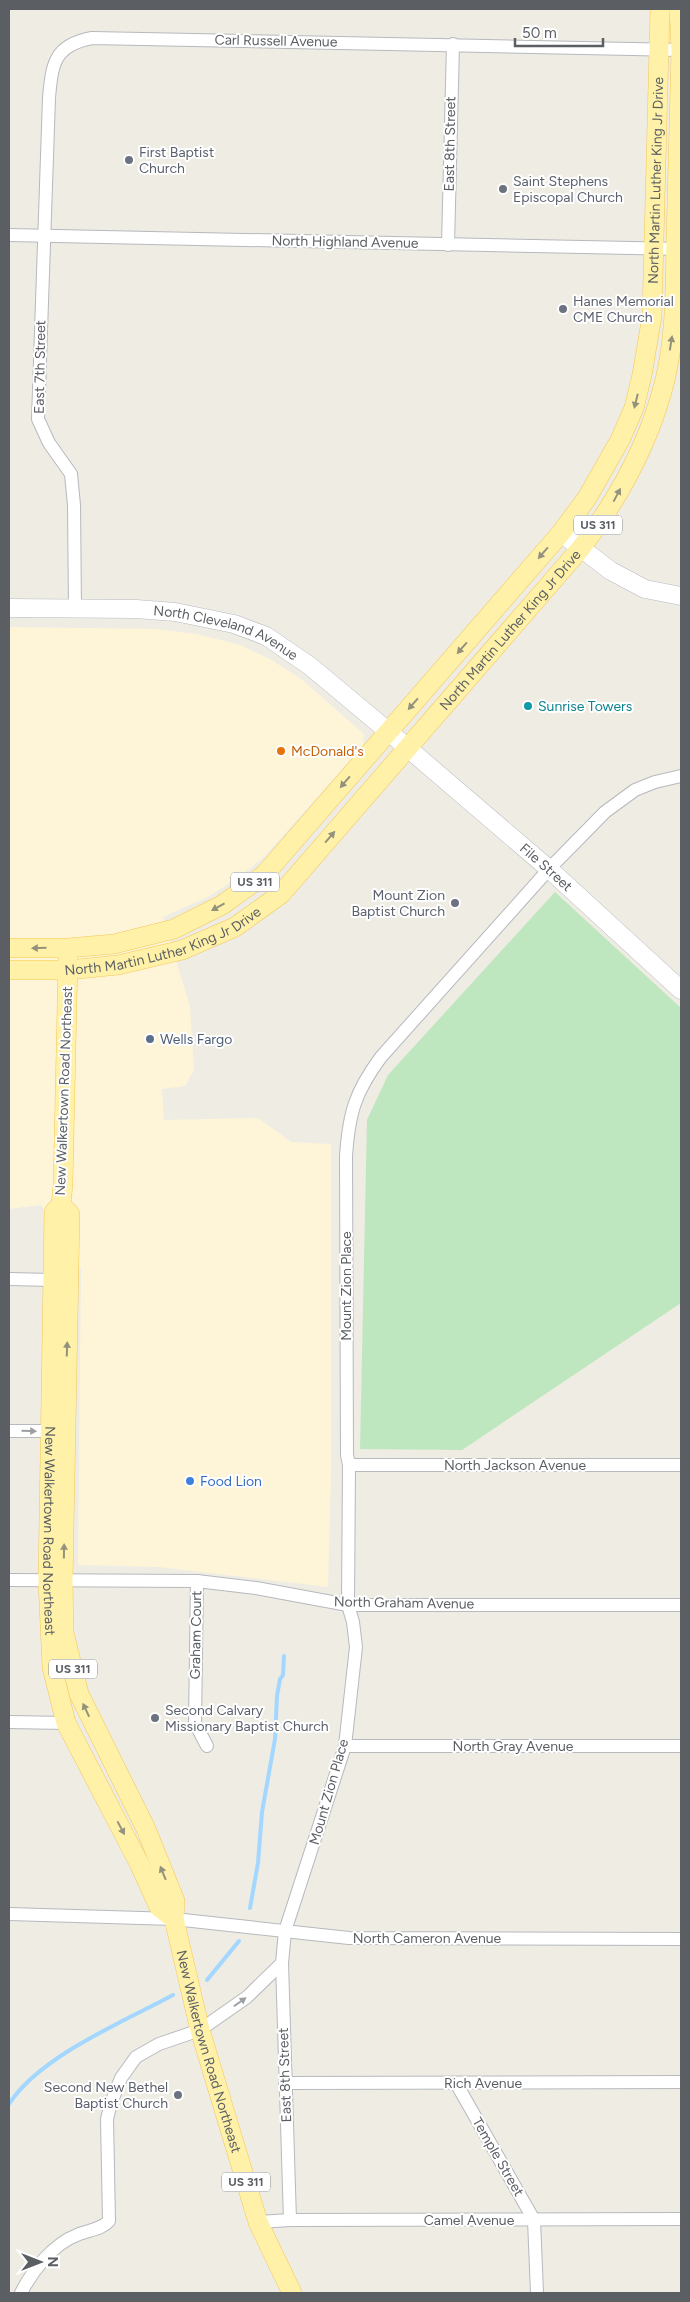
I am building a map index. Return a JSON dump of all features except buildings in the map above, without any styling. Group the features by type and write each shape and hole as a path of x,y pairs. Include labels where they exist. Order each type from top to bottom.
{"main road":[{"name":"North Martin Luther King Jr Drive","path":"9,948 68,948 114,944 174,929 222,906 264,875 560,533 587,498 620,440 634,408 652,316 660,9"},
{"name":"North Martin Luther King Jr Drive","path":"9,970 68,970 118,965 172,952 235,927 282,894 581,548 608,513 640,452 654,415 665,379 673,328 679,249 681,50 679,9"},
{"name":"New Walkertown Road Northeast","path":"68,948 61,1205 54,1212 50,1431 56,1580 64,1632 79,1694 146,1830 175,1901 174,1919 200,2030 258,2222 292,2293"},
{"name":"New Walkertown Road Northeast","path":"61,1205 70,1214 52,1667 66,1723 139,1863 159,1907 174,1919"},
{"path":"66,1723 84,1734 116,1796 129,1797"}],"street":[{"name":"Carl Russell Avenue","path":"42,235 51,73 58,55 67,45 92,38 681,50"},
{"name":"East 8th Street","path":"448,244 453,44"},
{"name":"North Highland Avenue","path":"9,235 679,249"},
{"name":"East 7th Street","path":"42,235 38,419 49,443 71,474 74,505 75,609"},
{"path":"560,533 611,571 645,589 681,596"},
{"name":"North Cleveland Avenue","path":"9,608 175,612 234,624 266,636 310,666 408,748"},
{"name":"File Street","path":"408,748 549,869 681,990"},
{"name":"Mount Zion Place","path":"285,1931 345,1746 356,1647 353,1622 348,1605 349,1465 347,1455 345,1194 347,1129 350,1113 368,1074 381,1057 549,869 621,798 655,782 681,776"},
{"path":"9,1279 53,1280"},
{"path":"9,1431 50,1431"},
{"name":"North Jackson Avenue","path":"349,1465 681,1465"},
{"name":"North Graham Avenue","path":"9,1580 197,1581 256,1588 348,1605 681,1605"},
{"name":"Graham Court","path":"197,1581 195,1722 207,1746"},
{"path":"9,1722 66,1723"},
{"name":"North Gray Avenue","path":"345,1746 681,1746"},
{"name":"North Cameron Avenue","path":"9,1914 174,1919 349,1938 681,1939"},
{"name":"East 8th Street","path":"285,1931 282,1963 290,2220"},
{"path":"21,2293 35,2270 66,2241 75,2235 100,2227 110,2221 107,2119 111,2103 129,2065 145,2050 200,2030 247,1997 282,1963"},
{"name":"Rich Avenue","path":"285,2083 681,2082"},
{"name":"Temple Street","path":"456,2083 534,2220 537,2293"},
{"name":"Camel Avenue","path":"258,2222 290,2220 681,2219"}],"shaded area":[{"path":"9,627 155,629 197,634 240,645 270,659 301,679 364,734 363,746 264,857 243,874 208,897 163,917 190,1007 194,1070 185,1086 162,1089 164,1120 258,1118 291,1142 331,1144 331,1473 328,1587 159,1567 78,1565 81,1268 41,1205 9,1209"}],"green space":[{"path":"555,892 681,1008 681,1303 462,1450 360,1449 367,1120 388,1075"}],"waterway":[{"path":"250,1908 258,1863 262,1812 275,1739 277,1696 280,1679 283,1675 284,1656"},
{"path":"207,1980 239,1941"},
{"path":"9,2104 23,2087 61,2056 107,2029 173,1995"}],"place":[{"name":"First Baptist Church","path":"129,160"},
{"name":"Saint Stephens Episcopal Church","path":"503,189"},
{"name":"Hanes Memorial CME Church","path":"563,309"},
{"name":"Sunrise Towers","path":"528,706"},
{"name":"McDonald's","path":"281,751"},
{"name":"Mount Zion Baptist Church","path":"455,903"},
{"name":"Wells Fargo","path":"150,1039"},
{"name":"Food Lion","path":"190,1481"},
{"name":"Second Calvary Missionary Baptist Church","path":"155,1718"},
{"name":"Second New Bethel Baptist Church","path":"178,2095"}]}
